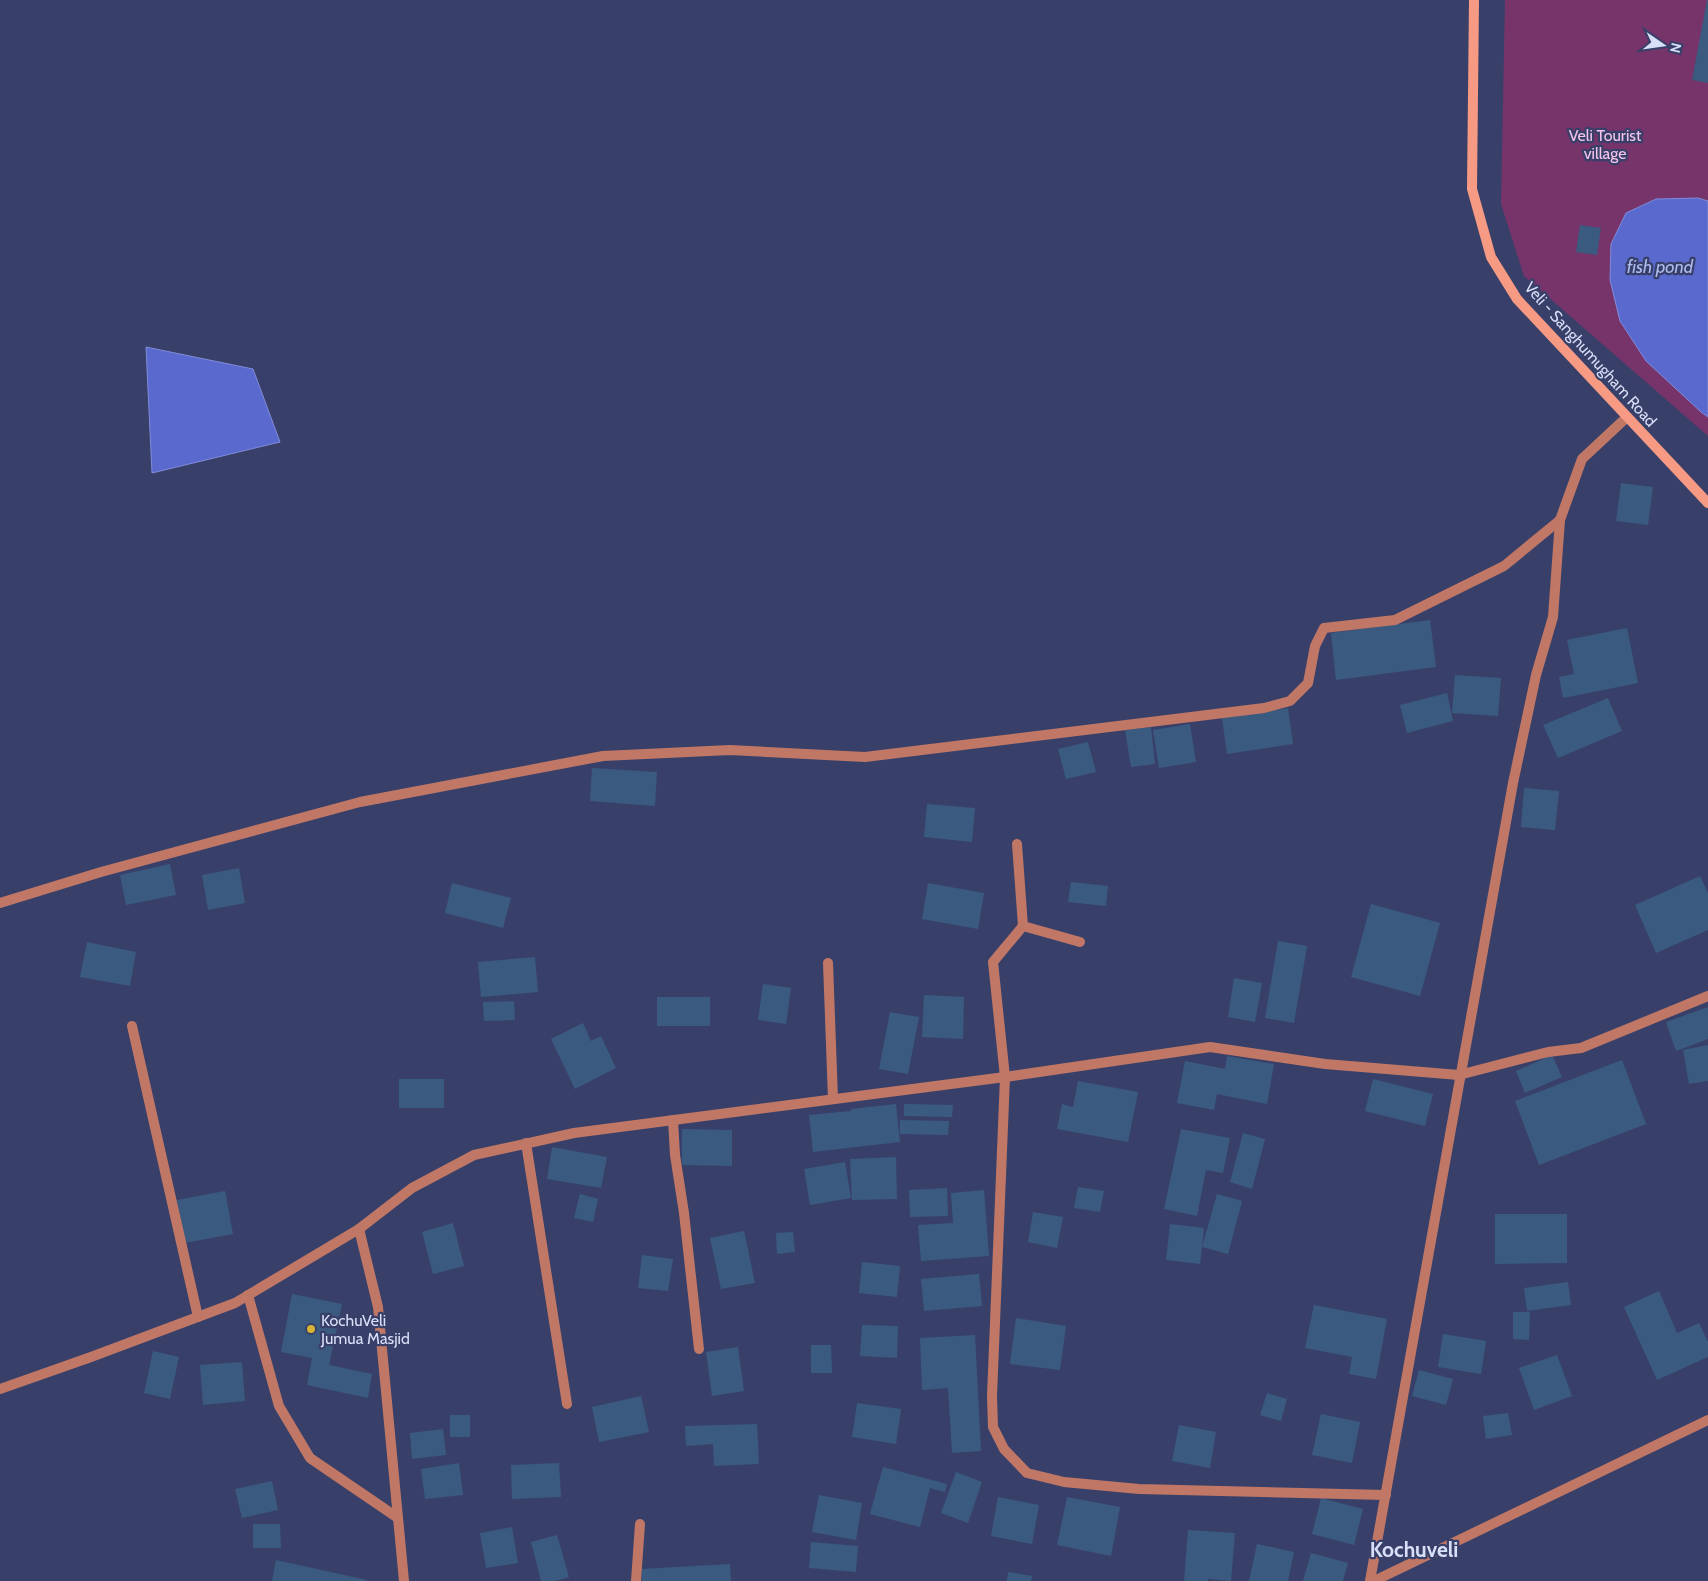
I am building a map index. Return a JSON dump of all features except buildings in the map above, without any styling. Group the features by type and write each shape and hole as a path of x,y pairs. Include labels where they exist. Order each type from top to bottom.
{"main road":[{"name":"Veli - Sanghumugham Road","path":"1474,0 1472,189 1491,257 1517,299 1708,503"}],"street":[{"path":"1372,1581 1513,783 1536,674 1553,617 1560,520 1582,458 1627,417"},
{"path":"0,903 101,872 360,802 603,756 730,750 865,757 1264,708 1290,701 1308,683 1315,646 1324,628 1395,620 1504,566 1560,520"},
{"path":"1017,844 1022,926 993,962 1006,1077 992,1396 993,1427 1004,1449 1028,1473 1064,1482 1139,1489 1386,1495"},
{"path":"1022,926 1080,942"},
{"path":"828,963 833,1099"},
{"path":"0,1389 234,1304 359,1228 412,1188 474,1155 574,1133 1006,1077 1210,1047 1325,1064 1460,1075 1548,1052 1580,1048 1708,996"},
{"path":"132,1026 198,1317"},
{"path":"673,1120 675,1154 684,1213 699,1349"},
{"path":"526,1144 567,1404"},
{"path":"359,1228 378,1307 404,1581"},
{"path":"248,1295 279,1406 310,1458 398,1518"},
{"path":"1372,1581 1708,1420"},
{"path":"636,1581 640,1524"}],"green space":[{"name":"Veli Tourist village","path":"1505,0 1708,0 1708,436 1524,276 1501,204"}],"water":[{"name":"fish pond","path":"1698,198 1708,201 1708,417 1646,361 1620,321 1610,280 1611,244 1626,213 1656,199"},
{"path":"146,347 253,369 280,442 152,473"}],"place":[{"name":"KochuVeli Jumua Masjid","path":"311,1329"}],"district":[{"name":"Kochuveli","path":"1414,1550"}]}
